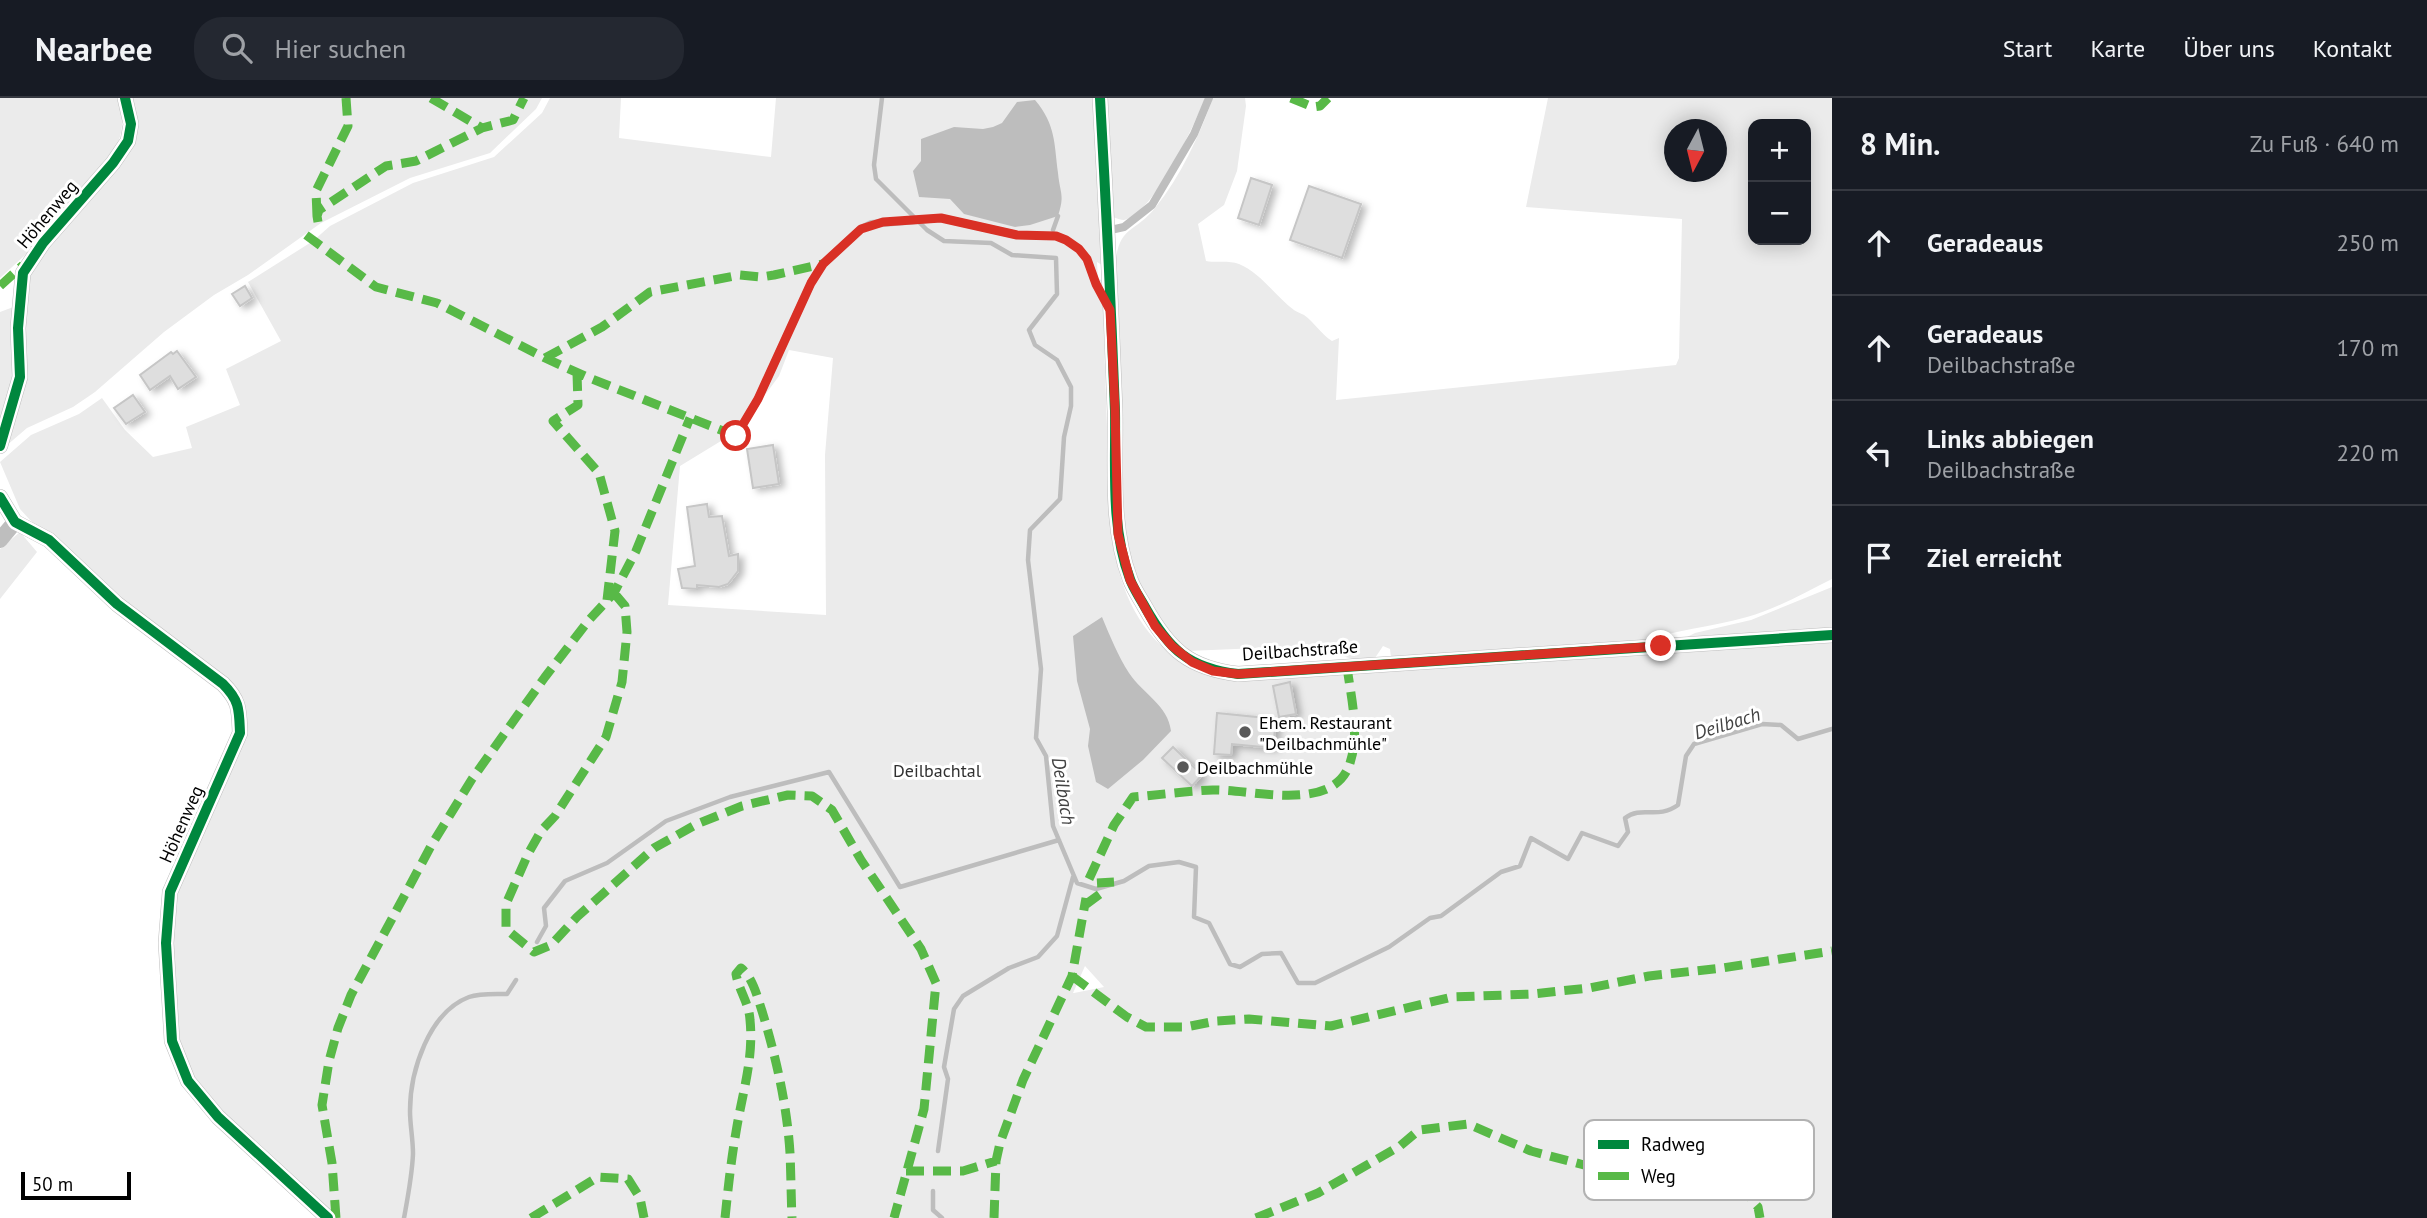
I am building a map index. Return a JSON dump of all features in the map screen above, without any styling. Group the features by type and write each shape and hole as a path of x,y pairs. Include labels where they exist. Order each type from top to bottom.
{"street":[{"name":"Höhenweg","path":"0,446 20,377 18,328 23,274 43,243 113,163 128,141 131,124 125,98"},
{"name":"Deilbachstraße","path":"1100,98 1115,408 1118,534 1130,580 1155,626 1172,646 1192,662 1213,671 1238,674 1832,635"},
{"path":"0,497 15,522 0,540"},
{"name":"Höhenweg","path":"15,522 49,540 117,604 223,684 239,705 240,733 170,892 166,943 172,1041 188,1081 218,1117 328,1218"}],"lane":[{"path":"1106,231 1124,227 1152,205 1194,134 1209,98"},
{"path":"736,436 758,399 799,306 823,264 861,229 883,222 941,218 1017,235 1056,236 1079,249 1087,259 1110,310"}],"green space":[{"path":"0,98 118,98 122,119 120,138 114,152 35,246 0,278"},
{"path":"132,98 542,98 536,109 490,153 410,178 321,223 164,332 95,392 73,407 27,428 6,446 26,275 130,148"},
{"name":"Deilbachtal","path":"550,98 621,98 619,138 771,157 776,98 1094,98 1102,265 1097,262 1098,279 1102,280 1107,427 1116,559 1135,611 1155,640 1168,652 1200,671 1832,640 1832,1218 334,1218 221,1116 191,1079 175,1040 170,945 174,893 245,728 241,696 162,634 30,520 20,509 0,462 31,435 79,414 102,398 125,430 153,457 192,448 186,427 240,405 226,369 281,341 248,282 313,241 330,226 413,183 494,157 542,113","holes":["789,350 833,358 825,455 826,615 668,605 680,466 739,430 779,376","1085,966 1104,987 1073,993"]},
{"path":"1106,98 1205,98 1182,147 1159,186 1135,215 1124,220 1113,217"},
{"path":"1213,98 1245,98 1237,171 1224,205 1198,224 1206,261 1235,263 1247,268 1328,338 1332,341 1339,338 1336,400 1676,365 1679,358 1682,219 1526,207 1548,98 1832,98 1832,579 1758,614 1640,642 1391,658 1390,649 1383,646 1375,658 1362,659 1331,652 1329,645 1187,651 1166,632 1131,569 1125,533 1115,268 1119,244 1123,237 1155,208 1188,155"},
{"path":"16,306 17,377 0,438 0,312"},
{"path":"20,532 37,552 0,599 0,549"},
{"path":"1832,587 1832,628 1687,637 1751,620"}],"shaded area":[{"path":"1035,100 1047,118 1053,135 1061,194 1058,216 1015,227 964,214 950,199 919,197 913,171 921,161 921,139 954,127 993,127 1002,123 1017,102"},
{"path":"1102,617 1125,666 1165,714 1171,731 1143,760 1108,789 1096,782 1088,746 1090,729 1077,681 1073,636"}],"building":[{"path":"1251,178 1272,185 1259,225 1238,218"},
{"path":"1309,186 1361,204 1342,258 1290,240"},
{"path":"245,286 252,298 240,306 232,294"},
{"path":"177,351 196,377 178,389 170,376 150,390 140,375 171,352 173,354"},
{"path":"133,395 145,412 126,424 114,408"},
{"path":"773,445 779,484 753,488 747,449"},
{"path":"707,504 709,517 722,516 729,556 738,554 738,571 728,584 719,587 697,585 697,589 682,588 678,569 695,566 687,507"},
{"path":"1290,682 1296,714 1279,717 1273,686"},
{"name":"Ehem. Restaurant \"Deilbachmühle\"","path":"1217,713 1276,719 1273,748 1232,744 1231,755 1214,754"},
{"name":"Deilbachmühle","path":"1173,747 1202,775 1192,786 1162,758"}],"waterway":[{"name":"Deilbach","path":"882,98 874,165 876,179 927,230 944,241 991,243 1012,255 1056,258 1057,294 1029,330 1035,345 1057,360 1071,387 1071,406 1064,437 1060,499 1030,530 1028,560 1041,669 1036,738 1046,756 1053,826 1077,883 1096,889 1124,881 1149,866 1179,862 1196,867 1194,917 1209,923 1230,964 1240,967 1262,954 1281,953 1298,983 1315,983 1389,947 1430,918 1441,916 1501,872 1520,866 1531,838 1568,859 1582,833 1618,846 1628,832 1625,818 1631,814 1663,812 1678,805 1686,756 1694,744 1762,724 1781,725 1798,739 1832,729"},
{"name":"Deilbach","path":"1053,230 1058,216"},
{"path":"537,942 546,926 544,908 565,881 607,863 666,821 730,797 829,772 900,887 1059,840"},
{"path":"938,1151 948,1079 944,1067 954,1009 963,996 1009,968 1038,957 1057,936 1073,877"},
{"path":"404,1218 413,1154 411,1095 424,1045 443,1016 455,1005 473,996 507,994 516,980"},
{"path":"933,1191 933,1210 942,1218"}],"marked path":[{"path":"317,216 316,191 348,126 346,98"},
{"path":"431,98 482,128"},
{"path":"318,222 319,210 386,166 416,161 482,128 513,120 524,98"},
{"path":"1291,98 1313,107 1320,106 1328,98"},
{"path":"306,235 376,287 437,303 587,377 736,436"},
{"path":"545,358 602,327 650,292 740,275 774,275 823,264"},
{"path":"0,286 23,265"},
{"path":"577,373 578,405 553,421 599,473 615,531 607,600"},
{"path":"336,1218 332,1163 322,1105 329,1061 351,995 431,846 472,779 545,677 589,620 614,593 636,551 690,418"},
{"path":"614,593 625,606 627,632 622,682 606,737 528,854 506,904 506,929 534,952 551,945 577,917 654,848 697,824 742,806 788,795 812,796 832,810 861,860 921,949 936,983 924,1109 894,1218"},
{"path":"1089,879 1114,825 1133,797 1213,790 1310,794 1327,789 1341,779 1350,763 1354,740 1354,715 1347,667"},
{"path":"1097,883 1114,882"},
{"path":"1085,905 1100,894 1100,891"},
{"path":"994,1218 996,1161 1000,1143 1023,1080 1072,976 1086,898"},
{"path":"1072,976 1127,1017 1146,1027 1186,1027 1216,1021 1249,1019 1331,1026 1452,997 1532,994 1589,988 1649,976 1832,951"},
{"path":"725,1218 751,1034 749,1014 736,974 741,968 749,977 756,993 780,1081 789,1135 792,1218"},
{"path":"1256,1218 1318,1193 1400,1146 1419,1130 1468,1124 1531,1151 1584,1165"},
{"path":"906,1171 963,1171 996,1161"},
{"path":"531,1218 598,1177 628,1179 640,1198 644,1218"},
{"path":"1752,1200 1758,1207 1760,1218"}],"cycle path":[{"path":"0,446 20,377 18,328 23,273 43,243 113,163 128,141 131,124 125,98"},
{"path":"1100,98 1115,411 1115,496 1119,538 1135,589 1163,635 1182,654 1206,667 1238,674 1832,635"},
{"path":"0,497 15,522 49,540 117,604 223,684 236,701 240,733 170,892 166,943 172,1041 188,1081 218,1117 328,1218"}],"place":[{"name":"Ehem. Restaurant \"Deilbachmühle\"","path":"1245,732"},
{"name":"Deilbachmühle","path":"1183,767"}],"route":[{"path":"736,436 758,399 811,283 823,264 861,229 883,222 941,218 1017,235 1056,236 1079,249 1087,259 1110,310 1118,534 1130,580 1155,626 1172,646 1192,662 1213,671 1238,674 1661,646"}]}
